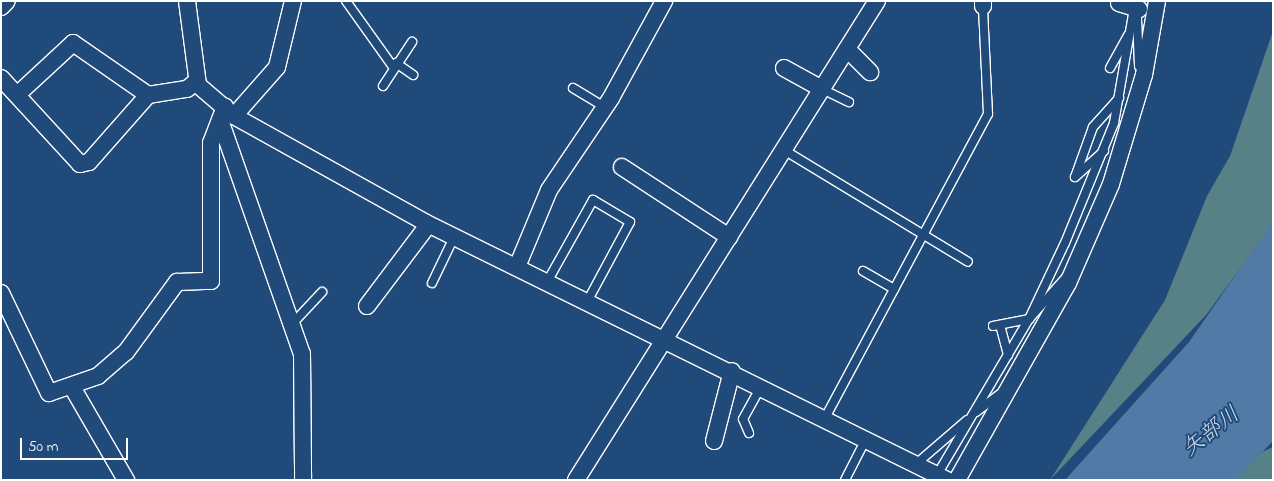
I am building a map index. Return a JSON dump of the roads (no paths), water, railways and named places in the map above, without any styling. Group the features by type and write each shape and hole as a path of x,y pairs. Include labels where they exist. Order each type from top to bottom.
{"street":[{"path":"1,7 7,1"},
{"path":"187,1 197,81 226,114 428,225 761,386 942,477"},
{"path":"1,293 49,393 72,387 98,376 126,352 177,282 210,282 211,143 226,114 277,67 293,1"},
{"path":"517,268 549,190 605,107 664,1"},
{"path":"576,480 877,1"},
{"path":"957,480 1072,273 1111,184 1141,84 1156,1"},
{"path":"18,94 73,44 148,95"},
{"path":"847,49 870,72"},
{"path":"784,68 822,89"},
{"path":"1,78 18,94 80,164 89,162 148,95 187,89 197,81"},
{"path":"226,114 302,354 303,480"},
{"path":"622,168 729,237"},
{"path":"367,306 428,225"},
{"path":"714,441 732,372"},
{"path":"72,387 126,480"}],"lane":[{"path":"346,1 394,65 413,75"},
{"path":"825,418 988,114 983,4"},
{"path":"1135,4 1141,84"},
{"path":"942,477 972,415 1029,319 1104,151 1120,96 1135,4"},
{"path":"1110,68 1131,29"},
{"path":"383,86 394,65 412,42"},
{"path":"573,88 605,107"},
{"path":"822,89 849,102"},
{"path":"1104,151 1075,177 1093,127 1120,96"},
{"path":"784,150 925,234 968,262"},
{"path":"547,282 593,200 630,222 587,302"},
{"path":"432,283 454,237"},
{"path":"863,271 894,289"},
{"path":"1008,355 996,325 1029,319 1060,280 1072,273"},
{"path":"292,324 322,292"},
{"path":"749,434 743,419 761,386"},
{"path":"916,464 972,415 1010,386"},
{"path":"845,480 866,439"}],"water":[{"name":"矢部川","path":"1273,221 1273,441 1235,480 1065,480 1189,342"}]}
